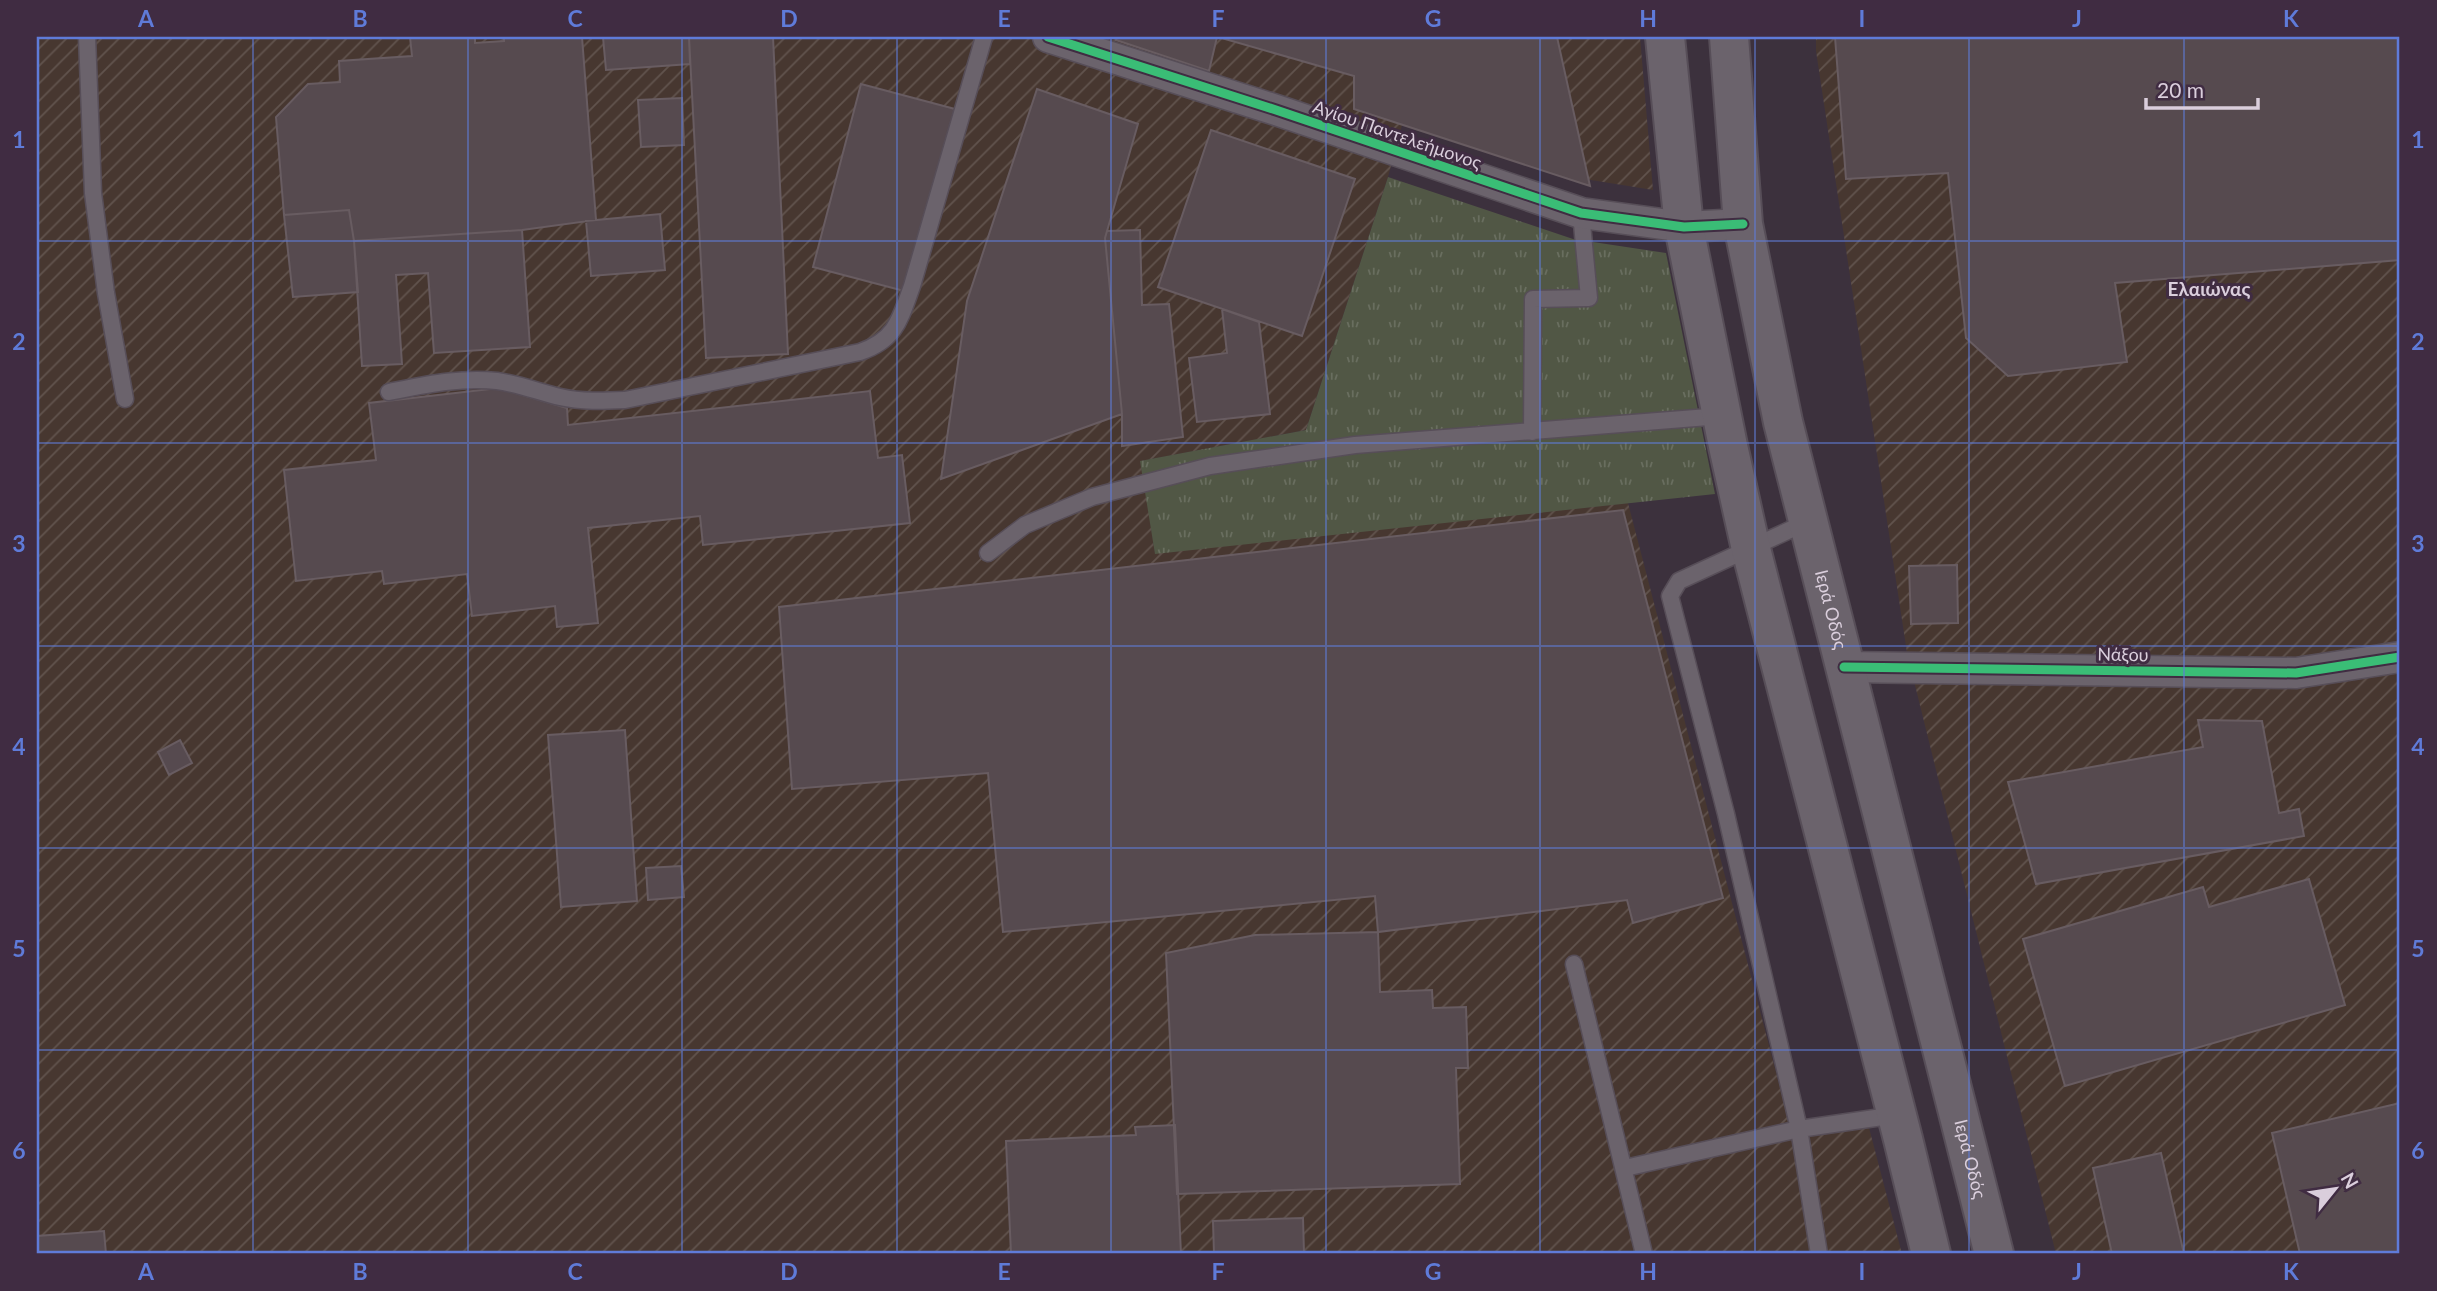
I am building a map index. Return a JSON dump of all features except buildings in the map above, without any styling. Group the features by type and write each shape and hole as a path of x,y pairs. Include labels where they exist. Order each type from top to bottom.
{"main road":[{"path":"1665,37 1684,227 1721,416 1751,548 1931,1254"},
{"name":"Ιερά Οδός","path":"1729,37 1743,224 1783,422 1994,1254"}],"street":[{"name":"Αγίου Παντελεήμονος","path":"1048,37 1276,110 1581,213 1684,227 1743,224"},
{"name":"Νάξου","path":"1844,667 2296,673 2400,657"}],"lane":[{"path":"87,37 93,193 106,293 125,399"},
{"path":"389,391 453,380 484,380 515,384 576,399 625,400 860,352 882,342 898,324 912,286 984,37"},
{"path":"1532,432 1533,299 1589,298 1581,213"},
{"path":"988,553 1025,525 1092,497 1210,466 1355,445 1721,416"},
{"path":"1807,522 1679,581 1670,596 1726,814 1799,1129 1819,1254"},
{"path":"1574,964 1644,1254"},
{"path":"1625,1168 1799,1129 1896,1115"}],"shaded area":[{"path":"37,37 1640,37 1653,190 1566,176 1402,125 1388,177 1306,430 1141,461 1155,553 1628,503 1792,1134 1867,1120 1902,1254 37,1254"},
{"path":"1816,37 2400,37 2400,1254 2056,1254 1907,653"}],"green space":[{"path":"1388,177 1573,239 1666,253 1715,494 1155,554 1140,461 1306,430"}],"cycle path":[{"path":"1048,37 1276,110 1581,213 1684,227 1743,224"},
{"path":"1844,667 2296,673 2400,657"}],"district":[{"name":"Ελαιώνας","path":"2209,289"}]}
